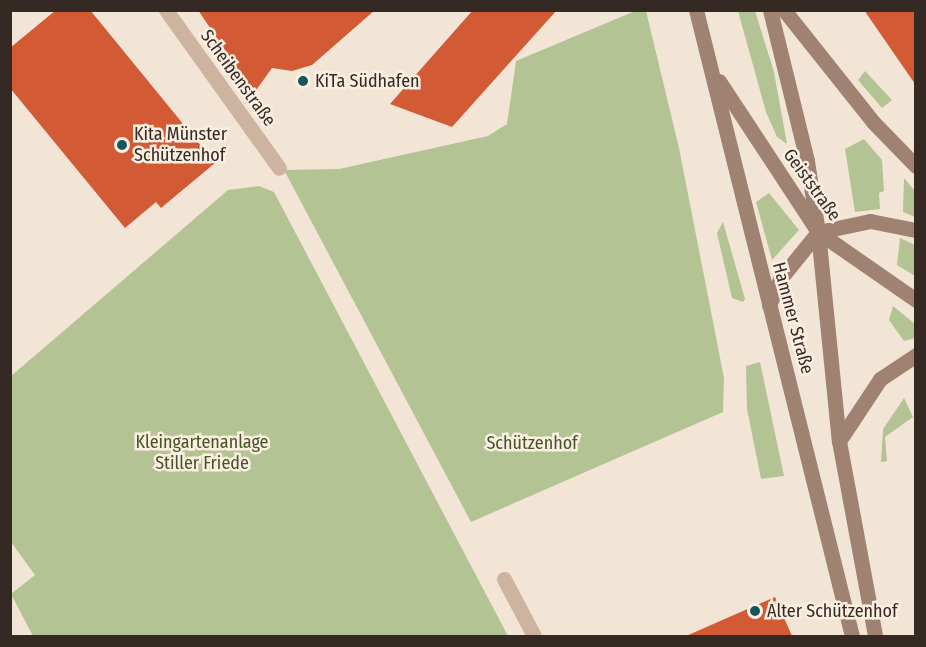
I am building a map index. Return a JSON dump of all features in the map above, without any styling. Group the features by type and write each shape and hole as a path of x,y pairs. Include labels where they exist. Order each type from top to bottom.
{"main road":[{"name":"Hammer Straße","path":"696,10 852,636"},
{"name":"Hammer Straße","path":"770,10 792,92 819,232 838,441 875,636"},
{"path":"784,10 874,123 915,166"},
{"name":"Geiststraße","path":"710,63 737,114 819,232 915,300"},
{"path":"769,305 790,265 819,232 870,221 915,230"},
{"path":"838,441 880,379 915,355"}],"street":[{"name":"Scheibenstraße","path":"165,10 279,168"},
{"path":"504,579 534,636"}],"green space":[{"name":"Schützenhof","path":"635,11 646,11 679,148 724,378 723,412 471,522 284,170 339,169 488,136 507,124 516,61"},
{"path":"738,11 755,11 774,72 787,144 777,137 766,112"},
{"path":"865,71 892,100 882,108 858,80"},
{"path":"864,139 882,160 884,191 879,193 880,209 855,212 845,149"},
{"path":"904,178 915,191 915,217 903,212"},
{"name":"Kleingartenanlage Stiller Friede","path":"259,186 274,192 508,636 33,636 11,594 35,575 11,542 11,376 228,190"},
{"path":"769,193 799,230 772,260 756,202"},
{"path":"723,222 745,299 743,302 732,298 717,233"},
{"path":"900,238 915,245 915,276 897,265"},
{"path":"893,306 915,324 915,338 904,341 889,320"},
{"path":"760,362 784,476 761,479 747,409 746,366"},
{"path":"904,398 913,417 885,437 887,461 881,462 883,429"}],"building":[{"name":"Kita Münster Schützenhof","path":"56,10 90,10 215,163 161,208 156,202 125,228 10,88 10,48"},
{"path":"198,10 375,10 312,65 292,71 272,68 254,93"},
{"path":"473,10 557,10 452,127 390,104"},
{"path":"864,10 915,10 915,84 893,52"},
{"path":"775,597 792,636 686,636"}],"place":[{"name":"KiTa Südhafen","path":"303,81"},
{"name":"Kita Münster Schützenhof","path":"122,145"},
{"name":"Alter Schützenhof","path":"755,611"}]}
